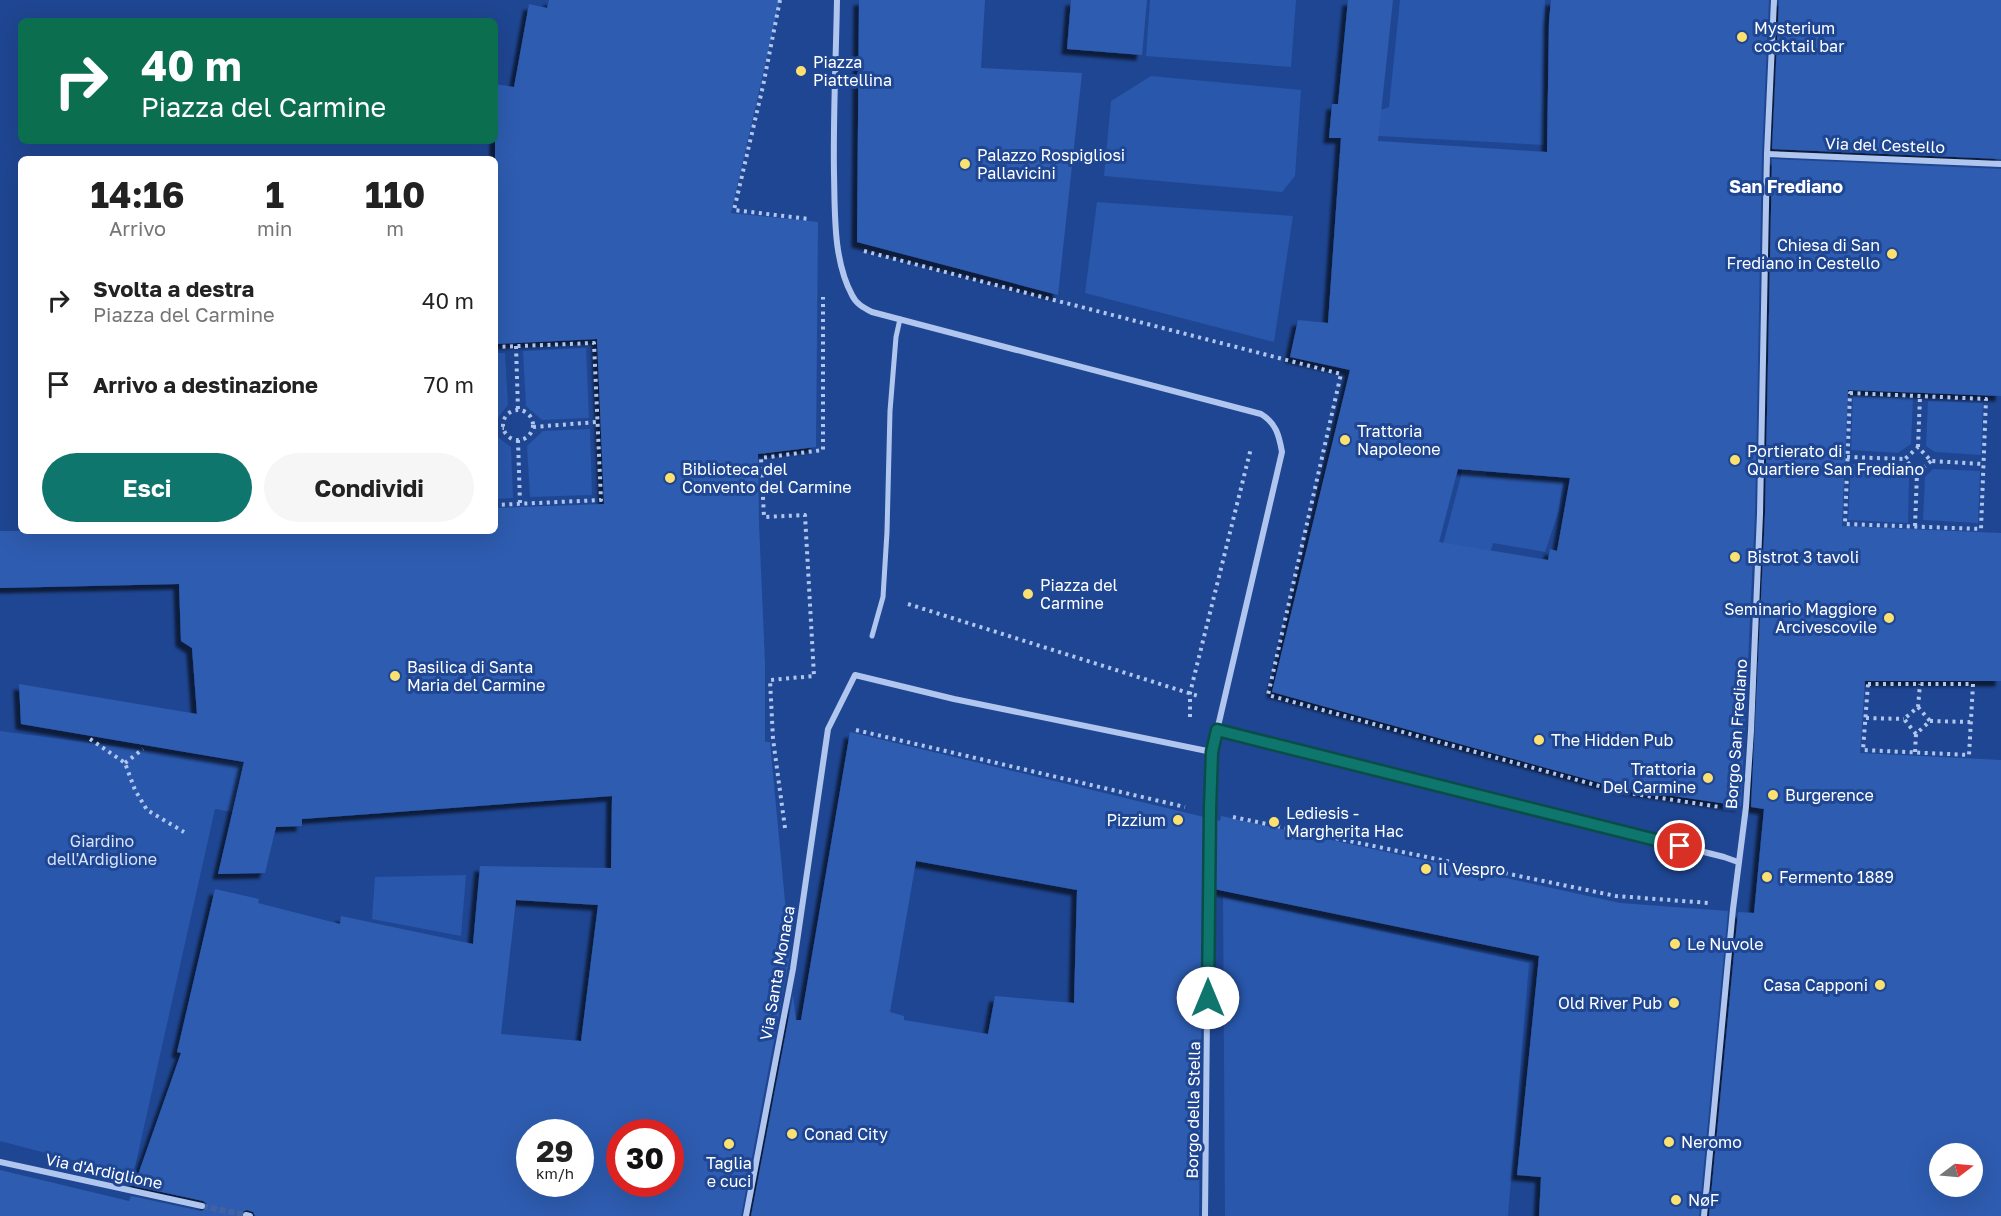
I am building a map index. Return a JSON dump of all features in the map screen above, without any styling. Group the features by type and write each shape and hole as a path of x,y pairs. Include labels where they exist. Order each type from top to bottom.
{"street":[{"path":"837,0 834,141 837,243 845,277 855,300 872,312 1261,414 1271,420 1280,440 1282,452 1212,752"},
{"name":"Borgo San Frediano","path":"1704,1216 1738,862 1747,796 1756,647 1767,154 1774,0"},
{"name":"Via del Cestello","path":"1767,154 2001,164"},
{"path":"872,636 883,597 890,411 896,337 900,320"},
{"name":"Via Santa Monaca","path":"746,1216 793,969 828,733 837,708 855,675 965,702 1212,752"},
{"path":"1217,730 1738,862"},
{"name":"Borgo della Stella","path":"1205,1216 1212,752"},
{"name":"Via d'Ardiglione","path":"0,1162 202,1206"}],"path":[{"path":"780,0 734,210 811,219"},
{"path":"860,250 1341,374 1268,695 1621,792 1731,809"},
{"path":"785,828 773,739 770,680 814,676 805,515 764,517 761,458 823,450 822,287"},
{"path":"498,347 594,343 601,500 498,505"},
{"path":"516,346 518,410"},
{"path":"1850,393 1920,396 1986,399 1981,529 1845,524 1850,393"},
{"path":"1920,396 1918,447 1930,461"},
{"path":"518,410 528,414 533,427 527,438 518,440 510,438 504,428 505,418 518,410"},
{"path":"533,427 597,422"},
{"path":"498,428 504,428"},
{"path":"518,440 520,504"},
{"path":"1847,457 1905,459 1918,447"},
{"path":"1190,717 1190,693 1251,448"},
{"path":"1905,459 1917,473 1915,526"},
{"path":"1917,473 1930,461 1983,464"},
{"path":"883,597 1199,696"},
{"path":"1868,684 1920,684 1973,684 1969,755 1863,750 1868,684"},
{"path":"1866,718 1904,719 1918,707 1920,684"},
{"path":"1918,707 1930,721"},
{"path":"1904,719 1916,734 1915,752"},
{"path":"1916,734 1930,721 1970,722"},
{"path":"849,729 1210,813 1616,896 1718,904"},
{"path":"90,739 125,763 135,790 147,810 184,832"},
{"path":"125,763 143,749"}],"green space":[{"path":"1150,0 1296,0 1291,67 1146,56"},
{"path":"1400,0 1545,0 1544,145 1361,135 1362,110 1389,107"},
{"path":"1151,76 1301,90 1295,176 1282,192 1104,176 1111,101"},
{"path":"1097,202 1293,216 1274,342 1085,293"},
{"path":"586,348 589,418 542,420 526,406 523,351"},
{"path":"498,353 505,353 508,405 498,417"},
{"path":"1853,396 1913,398 1911,444 1898,453 1851,450"},
{"path":"1928,401 1983,403 1981,455 1935,452 1926,446"},
{"path":"590,429 592,495 530,497 527,446 543,431"},
{"path":"498,437 511,447 513,498 498,499"},
{"path":"1466,457 1486,459 1486,476 1563,481 1559,510 1545,552 1493,543 1487,563 1441,552"},
{"path":"1851,464 1900,466 1909,478 1908,523 1848,520"},
{"path":"1933,469 1980,471 1978,523 1923,520 1925,477"},
{"name":"Giardino dell'Ardiglione","path":"0,731 267,766 263,817 215,809 133,1176 0,1141"},
{"path":"466,875 461,936 372,919 375,877"},
{"path":"1223,897 1529,963 1508,1216 1225,1216"}],"building":[{"path":"549,0 780,0 731,213 818,222 816,447 758,454 765,663 765,742 770,742 790,955 741,1216 255,1216 253,1212 247,1210 242,1212 241,1216 0,1216 0,1170 129,1201 131,1196 201,1211 206,1209 207,1204 203,1201 134,1186 181,1053 177,1052 215,889 259,899 258,903 340,924 341,916 473,944 480,866 611,868 612,796 302,819 302,826 276,827 265,873 218,874 244,762 21,724 19,684 197,714 192,648 181,641 179,584 0,588 0,531 18,531 18,534 498,534 498,508 604,504 597,339 498,344 498,156 495,156 495,144 498,144 498,84 514,87 529,4 547,8","holes":["516,900 598,905 581,1041 501,1034"]},
{"name":"Palazzo Rospigliosi Pallavicini","path":"859,0 985,0 981,68 1082,73 1058,295 857,242"},
{"path":"1071,0 1147,0 1142,55 1067,49"},
{"path":"1348,0 1393,0 1378,141 1547,152 1551,0 1769,0 1762,154 1755,514 1741,806 1619,788 1272,692 1350,370 1290,357 1298,320 1328,323 1341,138 1329,138 1332,104 1338,104","holes":["1458,469 1570,478 1557,551 1550,549 1548,560 1439,542"]},
{"path":"1779,0 2001,0 2001,159 1772,149"},
{"path":"1772,159 2001,169 2001,396 1848,390 1842,526 2001,533 2001,681 1865,681 1860,753 2001,760 2001,1216 1709,1216 1738,912 1754,913 1764,809 1751,807 1765,514"},
{"path":"850,732 1204,817 1199,1216 751,1216 793,995 796,1020 801,1020","holes":["916,861 1077,890 1074,1003 995,996 988,1034 904,1020 904,1016 890,1012"]},
{"path":"1221,816 1620,903 1728,911 1699,1216 1539,1216 1541,1177 1517,1175 1539,956 1214,889 1214,819 1220,821"}],"tunnel":[{"path":"202,1206 246,1215"}],"place":[{"name":"Mysterium cocktail bar","path":"1742,37"},
{"name":"Piazza Piattellina","path":"801,71"},
{"name":"Palazzo Rospigliosi Pallavicini","path":"965,164"},
{"name":"Chiesa di San Frediano in Cestello","path":"1892,254"},
{"name":"Trattoria Napoleone","path":"1345,440"},
{"name":"Portierato di Quartiere San Frediano","path":"1735,460"},
{"name":"Biblioteca del Convento del Carmine","path":"670,478"},
{"name":"Bistrot 3 tavoli","path":"1735,557"},
{"name":"Piazza del Carmine","path":"1028,594"},
{"name":"Seminario Maggiore Arcivescovile","path":"1889,618"},
{"name":"Basilica di Santa Maria del Carmine","path":"395,676"},
{"name":"The Hidden Pub","path":"1539,740"},
{"name":"Trattoria Del Carmine","path":"1708,778"},
{"name":"Burgerence","path":"1773,795"},
{"name":"Pizzium","path":"1178,820"},
{"name":"Lediesis - Margherita Hac","path":"1274,822"},
{"name":"Il Vespro","path":"1426,869"},
{"name":"Fermento 1889","path":"1767,877"},
{"name":"Le Nuvole","path":"1675,944"},
{"name":"Casa Capponi","path":"1880,985"},
{"name":"Old River Pub","path":"1674,1003"},
{"name":"Conad City","path":"792,1134"},
{"name":"Neromo","path":"1669,1142"},
{"name":"Taglia e cuci","path":"729,1144"},
{"name":"NøF","path":"1676,1200"}],"district":[{"name":"San Frediano","path":"1786,186"}],"route":[{"path":"1208,998 1210,809 1212,752 1217,730 1680,846"}]}
